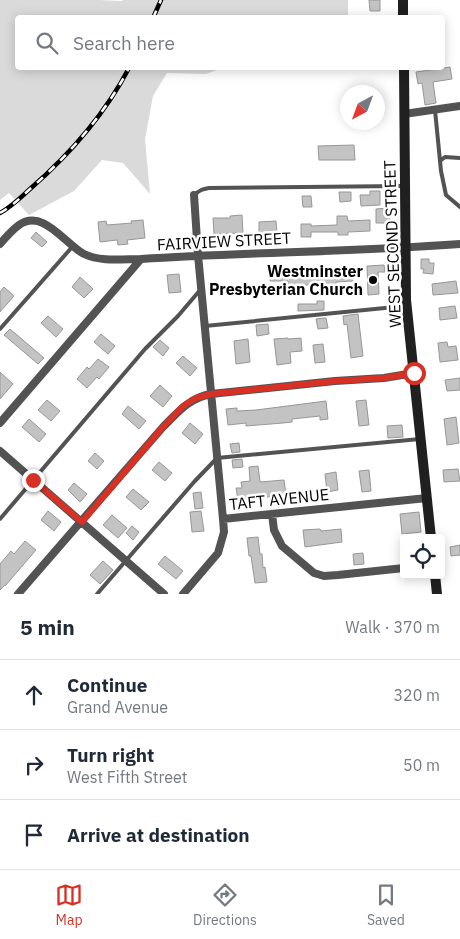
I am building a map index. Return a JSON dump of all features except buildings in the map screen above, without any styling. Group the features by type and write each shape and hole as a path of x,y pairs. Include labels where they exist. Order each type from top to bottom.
{"main road":[{"path":"403,0 403,15"},
{"name":"WEST SECOND STREET","path":"404,70 407,306 431,534"},
{"path":"435,579 436,594"}],"street":[{"path":"404,114 460,106"},
{"path":"194,196 222,519"},
{"path":"0,244 20,224 33,220 43,222 84,254 100,259 140,258"},
{"name":"FAIRVIEW STREET","path":"0,423 140,258 406,248 460,244"},
{"path":"18,594 163,427 183,406 196,398 211,394 335,381 384,378 414,373"},
{"path":"0,451 164,594"},
{"name":"TAFT AVENUE","path":"183,594 218,553 224,532 222,519 427,498"},
{"path":"272,514 274,530 282,546 314,572 324,576 400,568"}],"lane":[{"path":"435,110 441,171 446,195 460,207"},
{"path":"440,161 445,157 460,158"},
{"path":"194,196 197,191 209,188 405,186"},
{"path":"0,329 73,246"},
{"path":"0,518 145,349 178,316 201,289"},
{"path":"204,326 407,306"},
{"path":"97,594 217,458 421,439"}],"shaded area":[{"path":"0,0 348,0 348,15 15,15 15,70 217,70 206,74 167,73 153,96 145,139 150,194 123,163 102,160 74,191 29,215 9,193 0,200"}],"railway":[{"path":"154,15 161,0"},
{"path":"0,213 23,196 72,148 109,102 128,70"}],"place":[{"name":"Westminster Presbyterian Church","path":"373,280"}],"route":[{"path":"33,480 82,522 163,427 183,406 196,398 206,394 384,378 414,373"}]}
